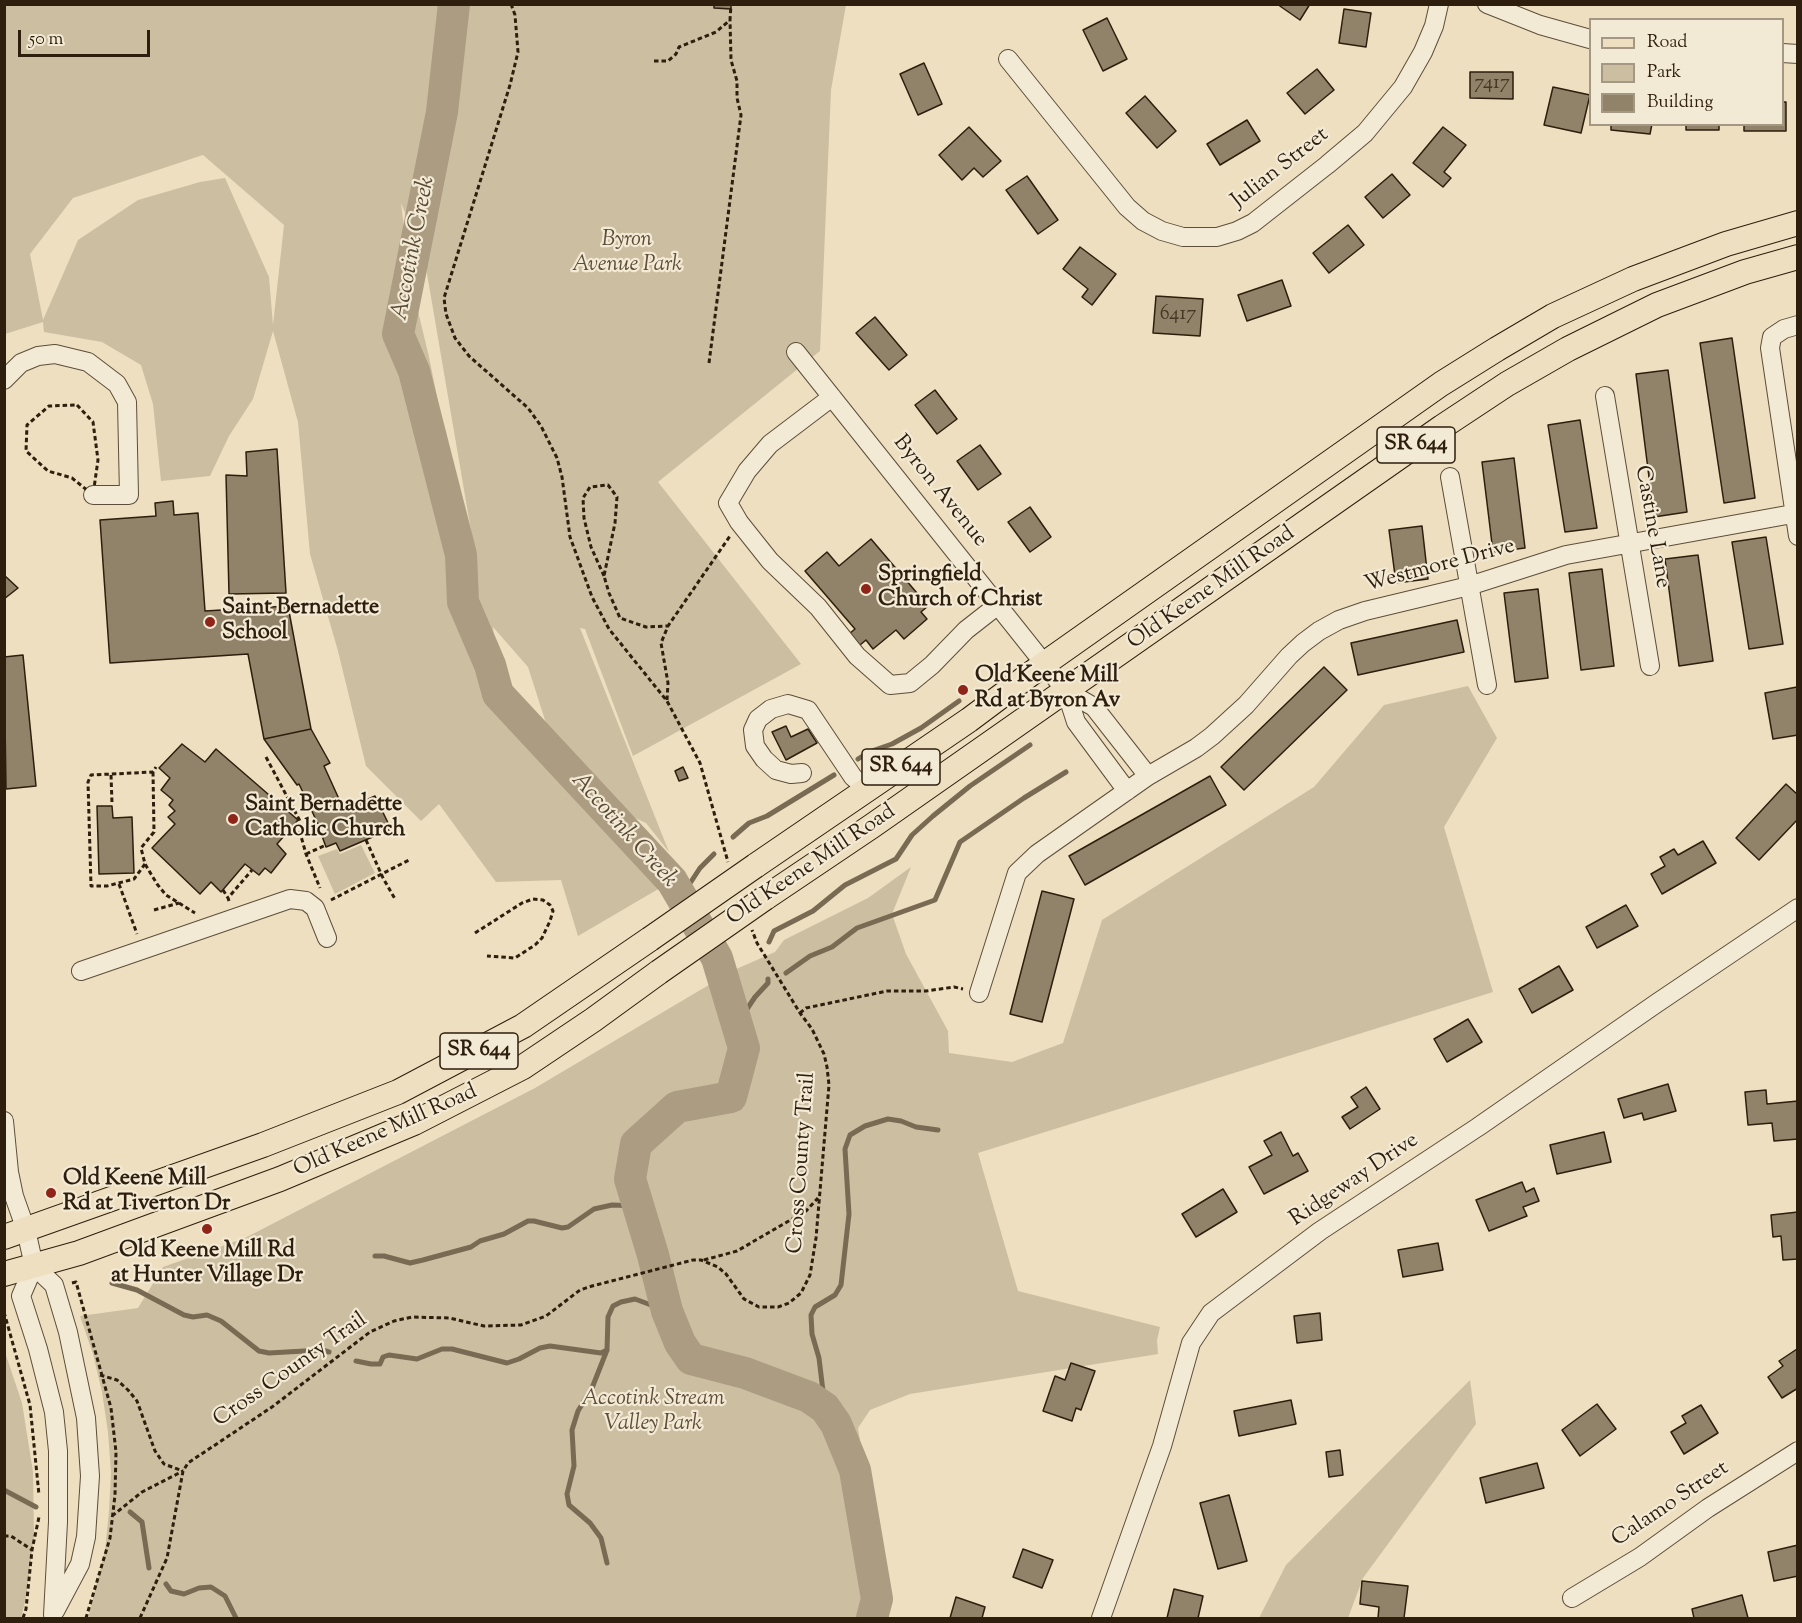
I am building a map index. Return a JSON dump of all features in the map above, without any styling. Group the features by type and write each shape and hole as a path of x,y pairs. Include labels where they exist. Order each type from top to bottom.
{"main road":[{"name":"Old Keene Mill Road","path":"15,1233 263,1145 398,1092 523,1026 969,720 1044,664 1205,553 1441,384 1506,343 1553,316 1633,279 1726,244 1797,223"},
{"name":"Old Keene Mill Road","path":"4,1274 79,1253 280,1179 414,1123 523,1067 1507,384 1568,349 1657,305 1744,272 1797,257"}],"street":[{"name":"Julian Street","path":"1008,59 1127,207 1143,221 1162,231 1183,237 1217,237 1237,231 1270,211 1373,124 1403,87 1423,51 1434,26 1439,4"},
{"path":"1487,4 1540,25 1589,39"},
{"path":"1797,325 1772,336 1770,348 1796,514 1797,536"},
{"name":"Byron Avenue","path":"796,352 1066,691"},
{"path":"4,380 21,363 38,356 55,354 88,362 117,384 127,402 129,495 93,495"},
{"name":"Castine Lane","path":"1605,396 1650,666"},
{"path":"832,397 770,444 747,471 728,503 739,522 770,561 818,607 857,656 890,685 910,683 966,630 998,605"},
{"path":"1450,477 1487,686"},
{"name":"Westmore Drive","path":"980,993 1017,873 1037,854 1126,791 1212,736 1246,705 1289,656 1319,631 1365,611 1469,586 1566,555 1796,514"},
{"path":"1066,691 1094,706 1148,776"},
{"path":"1066,691 1076,722 1126,791"},
{"path":"802,773 791,774 776,770 755,746 753,730 758,719 771,709 788,704 808,710 853,777 868,790"},
{"path":"81,971 290,899 306,901 315,908 327,938"},
{"name":"Ridgeway Drive","path":"1101,1618 1162,1446 1191,1343 1211,1313 1320,1231 1479,1127 1797,908"},
{"path":"4,1121 14,1196 15,1233 34,1266 54,1285 68,1332 86,1418 90,1476 86,1537 80,1564 52,1617"},
{"path":"34,1266 21,1296 38,1349 54,1412 58,1451 58,1522 52,1617"},
{"name":"Calamo Street","path":"1572,1598 1640,1557 1717,1502 1797,1451"}],"path":[{"path":"511,4 515,15 518,52 444,298 446,314 455,338 469,356 528,408 541,426 557,458 562,477 570,537 592,597 609,629 667,701 700,763 728,863"},
{"path":"709,363 741,115 732,60 731,4"},
{"path":"654,61 668,61 676,54 679,47 716,32 730,20"},
{"path":"77,405 93,422 98,460 93,495 72,478 48,471 26,451 27,425 49,406 77,405"},
{"path":"604,576 615,523 617,497 608,485 590,487 583,498 584,518 591,547 620,618 646,627 668,626"},
{"path":"667,701 668,683 661,643 668,626 739,522"},
{"path":"266,757 300,821 299,829 318,886 330,900 409,860"},
{"path":"154,910 179,903 166,895 157,884 146,864 141,848 154,832 153,772 156,767"},
{"path":"146,864 134,879 119,884 90,886 88,782 91,776 153,772"},
{"path":"111,775 112,803"},
{"path":"366,840 395,899"},
{"path":"306,854 326,845"},
{"path":"228,898 252,870"},
{"path":"119,884 135,931"},
{"path":"223,890 228,898 230,909"},
{"path":"475,933 522,903 533,899 543,900 550,905 553,911 550,921 542,938 535,945 514,958 487,956"},
{"name":"Cross County Trail","path":"112,1516 142,1492 183,1471 188,1463 272,1407 370,1332 394,1321 412,1317 449,1318 484,1326 521,1325 546,1316 580,1290 684,1262 703,1261 718,1267 744,1299 751,1304 768,1308 789,1303 801,1293 810,1275 816,1238 829,1084 827,1067 819,1042 757,942 750,924"},
{"path":"800,1013 806,1008 886,991 926,991 954,987 980,993"},
{"path":"703,1261 737,1251 806,1211 820,1197"},
{"path":"4,1312 30,1405 39,1499"},
{"path":"100,1375 117,1380 128,1390 137,1401 155,1451 164,1464 183,1471 167,1558 140,1618"},
{"path":"23,1618 40,1511"},
{"path":"4,1536 11,1536 32,1550"}],"green space":[{"name":"Byron Avenue Park","path":"4,5 846,5 831,90 820,351 658,482 801,664 633,756 585,629 580,628 669,852 646,823 607,805 672,881 578,936 561,880 496,882 439,804 421,821 366,766 338,651 310,554 298,422 273,331 253,399 229,436 210,476 161,481 153,404 141,365 102,342 44,332 43,322 5,334","holes":["203,155 284,225 273,325 269,277 225,178 200,182 138,200 78,240 43,320 30,254 73,198","401,203 425,262 475,554 463,525 429,357 410,278","493,627 528,667 561,770 498,694"]},
{"name":"Accotink Stream Valley Park","path":"1468,686 1497,738 1444,827 1493,992 978,1153 1018,1291 1160,1327 1157,1340 1158,1354 910,1394 870,1410 858,1428 887,1611 885,1618 88,1618 105,1551 111,1472 102,1392 93,1354 80,1316 138,1308 163,1267 245,1238 535,1088 734,970 775,952 784,940 868,898 911,867 892,914 906,954 948,1031 949,1053 1012,1062 1063,1043 1102,920 1314,787 1384,705"},
{"path":"361,845 375,873 335,894 318,856 337,849 340,854"},
{"path":"4,1349 22,1403 33,1472 34,1536 26,1598 21,1618 5,1618"},
{"path":"1470,1380 1476,1424 1363,1578 1348,1618 1259,1618 1286,1565"}],"building":[{"path":"714,4 731,4 731,9 714,8"},
{"path":"1277,4 1310,4 1300,20"},
{"path":"1344,9 1371,13 1366,47 1339,43"},
{"path":"1107,18 1127,59 1103,71 1083,30"},
{"path":"924,63 942,104 918,115 900,74"},
{"path":"1317,69 1334,90 1305,114 1287,93"},
{"path":"1470,72 1513,72 1513,99 1470,98"},
{"path":"1553,87 1589,95 1581,133 1544,125"},
{"path":"1145,96 1176,131 1157,148 1126,113"},
{"path":"1784,102 1786,102 1786,131 1744,131 1744,126 1784,126"},
{"path":"1247,120 1260,141 1220,165 1207,144"},
{"path":"1611,126 1652,126 1650,134 1611,130"},
{"path":"1686,126 1719,126 1719,130 1686,130"},
{"path":"969,127 1001,161 983,177 974,168 962,180 939,155"},
{"path":"1443,127 1466,145 1444,172 1451,178 1443,187 1413,163"},
{"path":"1392,174 1410,195 1383,218 1365,197"},
{"path":"1027,176 1058,220 1038,234 1006,190"},
{"path":"1348,225 1364,245 1329,273 1313,253"},
{"path":"1080,247 1116,274 1092,305 1082,297 1088,289 1063,269"},
{"path":"1282,280 1291,306 1247,321 1238,295"},
{"path":"1156,296 1203,299 1200,336 1153,333"},
{"path":"875,317 907,355 889,370 856,333"},
{"path":"1732,338 1755,498 1724,503 1700,343"},
{"path":"1668,370 1687,512 1654,517 1636,374"},
{"path":"935,390 957,419 937,434 915,405"},
{"path":"1580,420 1597,528 1565,532 1548,425"},
{"path":"980,445 1001,474 978,490 957,461"},
{"path":"277,449 286,593 229,594 226,475 247,476 246,452"},
{"path":"1514,458 1525,548 1493,552 1482,462"},
{"name":"Saint Bernadette School","path":"173,501 174,515 198,513 205,611 288,606 311,729 264,739 248,654 110,663 100,520 156,516 155,503"},
{"path":"1030,507 1051,537 1030,552 1008,522"},
{"path":"1422,526 1428,579 1396,583 1389,530"},
{"path":"1766,537 1783,644 1749,649 1732,542"},
{"name":"Springfield Church of Christ","path":"871,539 928,606 921,612 927,619 904,639 896,630 873,649 866,640 854,650 844,638 855,629 805,571 827,552 839,566"},
{"path":"1698,555 1713,661 1679,666 1665,559"},
{"path":"1602,569 1614,666 1581,670 1569,573"},
{"path":"4,575 18,588 4,599"},
{"path":"1538,589 1548,678 1515,682 1504,593"},
{"path":"1457,620 1464,652 1358,675 1351,643"},
{"path":"23,655 36,786 6,789 4,657"},
{"path":"1324,667 1347,690 1244,790 1221,767"},
{"path":"1797,687 1798,735 1773,739 1765,693"},
{"path":"786,726 791,737 808,729 817,743 786,760 772,732"},
{"path":"311,729 330,763 324,766 344,810 375,796 391,829 340,851 336,843 326,847 322,836 328,833 324,823 318,824 299,784 297,785 264,739"},
{"name":"Saint Bernadette Catholic Church","path":"182,744 205,762 216,749 298,820 277,844 286,854 271,873 265,868 259,875 245,864 221,892 211,882 200,894 152,848 175,824 168,817 175,811 169,805 173,800 161,790 170,778 159,768"},
{"path":"683,767 688,778 679,781 675,771"},
{"path":"1210,776 1226,805 1085,885 1069,856"},
{"path":"1786,784 1798,795 1798,819 1759,860 1736,838"},
{"path":"97,806 112,806 113,818 132,817 134,873 99,874"},
{"path":"1703,841 1716,863 1662,894 1651,874 1665,866 1660,857 1674,849 1678,855"},
{"path":"1042,891 1074,899 1042,1022 1010,1014"},
{"path":"1626,905 1638,926 1597,948 1586,927"},
{"path":"1559,966 1573,990 1532,1013 1519,989"},
{"path":"1468,1019 1482,1042 1447,1062 1434,1039"},
{"path":"1668,1084 1676,1111 1644,1120 1642,1113 1624,1118 1618,1099"},
{"path":"1366,1087 1380,1109 1350,1129 1342,1117 1358,1107 1351,1097"},
{"path":"1766,1090 1767,1104 1798,1101 1798,1139 1774,1141 1772,1123 1748,1125 1745,1092"},
{"path":"1281,1132 1293,1156 1298,1153 1308,1171 1264,1194 1249,1167 1272,1155 1264,1141"},
{"path":"1604,1132 1611,1162 1557,1174 1550,1145"},
{"path":"1522,1182 1526,1192 1534,1188 1539,1201 1523,1207 1527,1216 1489,1231 1476,1200"},
{"path":"1223,1189 1237,1212 1196,1237 1182,1214"},
{"path":"1798,1212 1798,1259 1783,1260 1781,1236 1773,1237 1771,1215"},
{"path":"1438,1243 1443,1270 1403,1277 1398,1250"},
{"path":"1320,1313 1322,1340 1297,1343 1294,1316"},
{"path":"1797,1349 1798,1388 1782,1398 1768,1377 1783,1366 1779,1361"},
{"path":"1071,1363 1095,1371 1081,1410 1076,1408 1072,1421 1043,1411 1055,1376 1065,1380"},
{"path":"1291,1400 1296,1424 1239,1436 1234,1411"},
{"path":"1597,1404 1616,1429 1580,1456 1562,1430"},
{"path":"1701,1405 1718,1433 1684,1454 1671,1432 1686,1423 1682,1416"},
{"path":"1340,1450 1343,1475 1329,1477 1326,1452"},
{"path":"1537,1463 1544,1488 1486,1503 1480,1478"},
{"path":"1229,1495 1247,1561 1218,1569 1200,1503"},
{"path":"1798,1545 1798,1576 1774,1581 1768,1552"},
{"path":"1023,1549 1053,1560 1042,1588 1013,1577"},
{"path":"1362,1581 1408,1586 1404,1618 1378,1618 1379,1607 1360,1604"},
{"path":"1174,1589 1203,1596 1198,1618 1167,1618"},
{"path":"1742,1595 1748,1618 1694,1618 1692,1609"},
{"path":"956,1597 985,1607 982,1618 950,1618"}],"waterway":[{"name":"Accotink Creek","path":"454,4 442,112 398,334 414,371 461,555 463,602 490,665 498,694 672,881 717,958 744,1048 731,1097 677,1107 636,1144 630,1179 667,1311 680,1343 691,1359 745,1373 809,1397 825,1408 836,1424 855,1470 877,1599 872,1618"},
{"path":"858,759 921,728 959,701"},
{"path":"769,942 774,931 813,911 845,885 896,859 912,835 933,816 970,786 1030,745"},
{"path":"786,973 810,956 832,947 857,928 935,900 960,842 1066,772"},
{"path":"733,837 749,823 767,816 834,775"},
{"path":"681,897 700,868 714,854"},
{"path":"737,1024 755,997 768,983 768,979"},
{"path":"825,1408 819,1358 812,1334 811,1315 815,1307 835,1295 841,1285 849,1214 845,1149 850,1135 865,1126 888,1119 938,1130"},
{"path":"375,1256 410,1263 471,1247 480,1241 504,1234 528,1221 562,1228 568,1227 594,1209 612,1205 638,1206"},
{"path":"112,1283 137,1290 184,1315 193,1317 207,1315 221,1321 259,1351 269,1353 322,1350 329,1352"},
{"path":"607,1563 601,1538 590,1523 569,1505 567,1494 574,1466 572,1430 578,1411 592,1388 607,1350 608,1317 613,1306 635,1299 667,1311"},
{"path":"356,1361 380,1364 383,1357 389,1355 417,1359 442,1349 452,1349 507,1363 540,1348 550,1346 601,1353 607,1350"},
{"path":"4,1490 36,1507"},
{"path":"130,1512 142,1522 149,1568"},
{"path":"166,1584 171,1591 184,1594 199,1588 211,1587 225,1596 236,1618"}],"place":[{"name":"Springfield Church of Christ","path":"866,589"},
{"name":"Saint Bernadette School","path":"210,622"},
{"name":"Old Keene Mill Rd at Byron Av","path":"963,690"},
{"name":"Saint Bernadette Catholic Church","path":"233,819"},
{"name":"Old Keene Mill Rd at Tiverton Dr","path":"51,1193"},
{"name":"Old Keene Mill Rd at Hunter Village Dr","path":"207,1229"}]}
